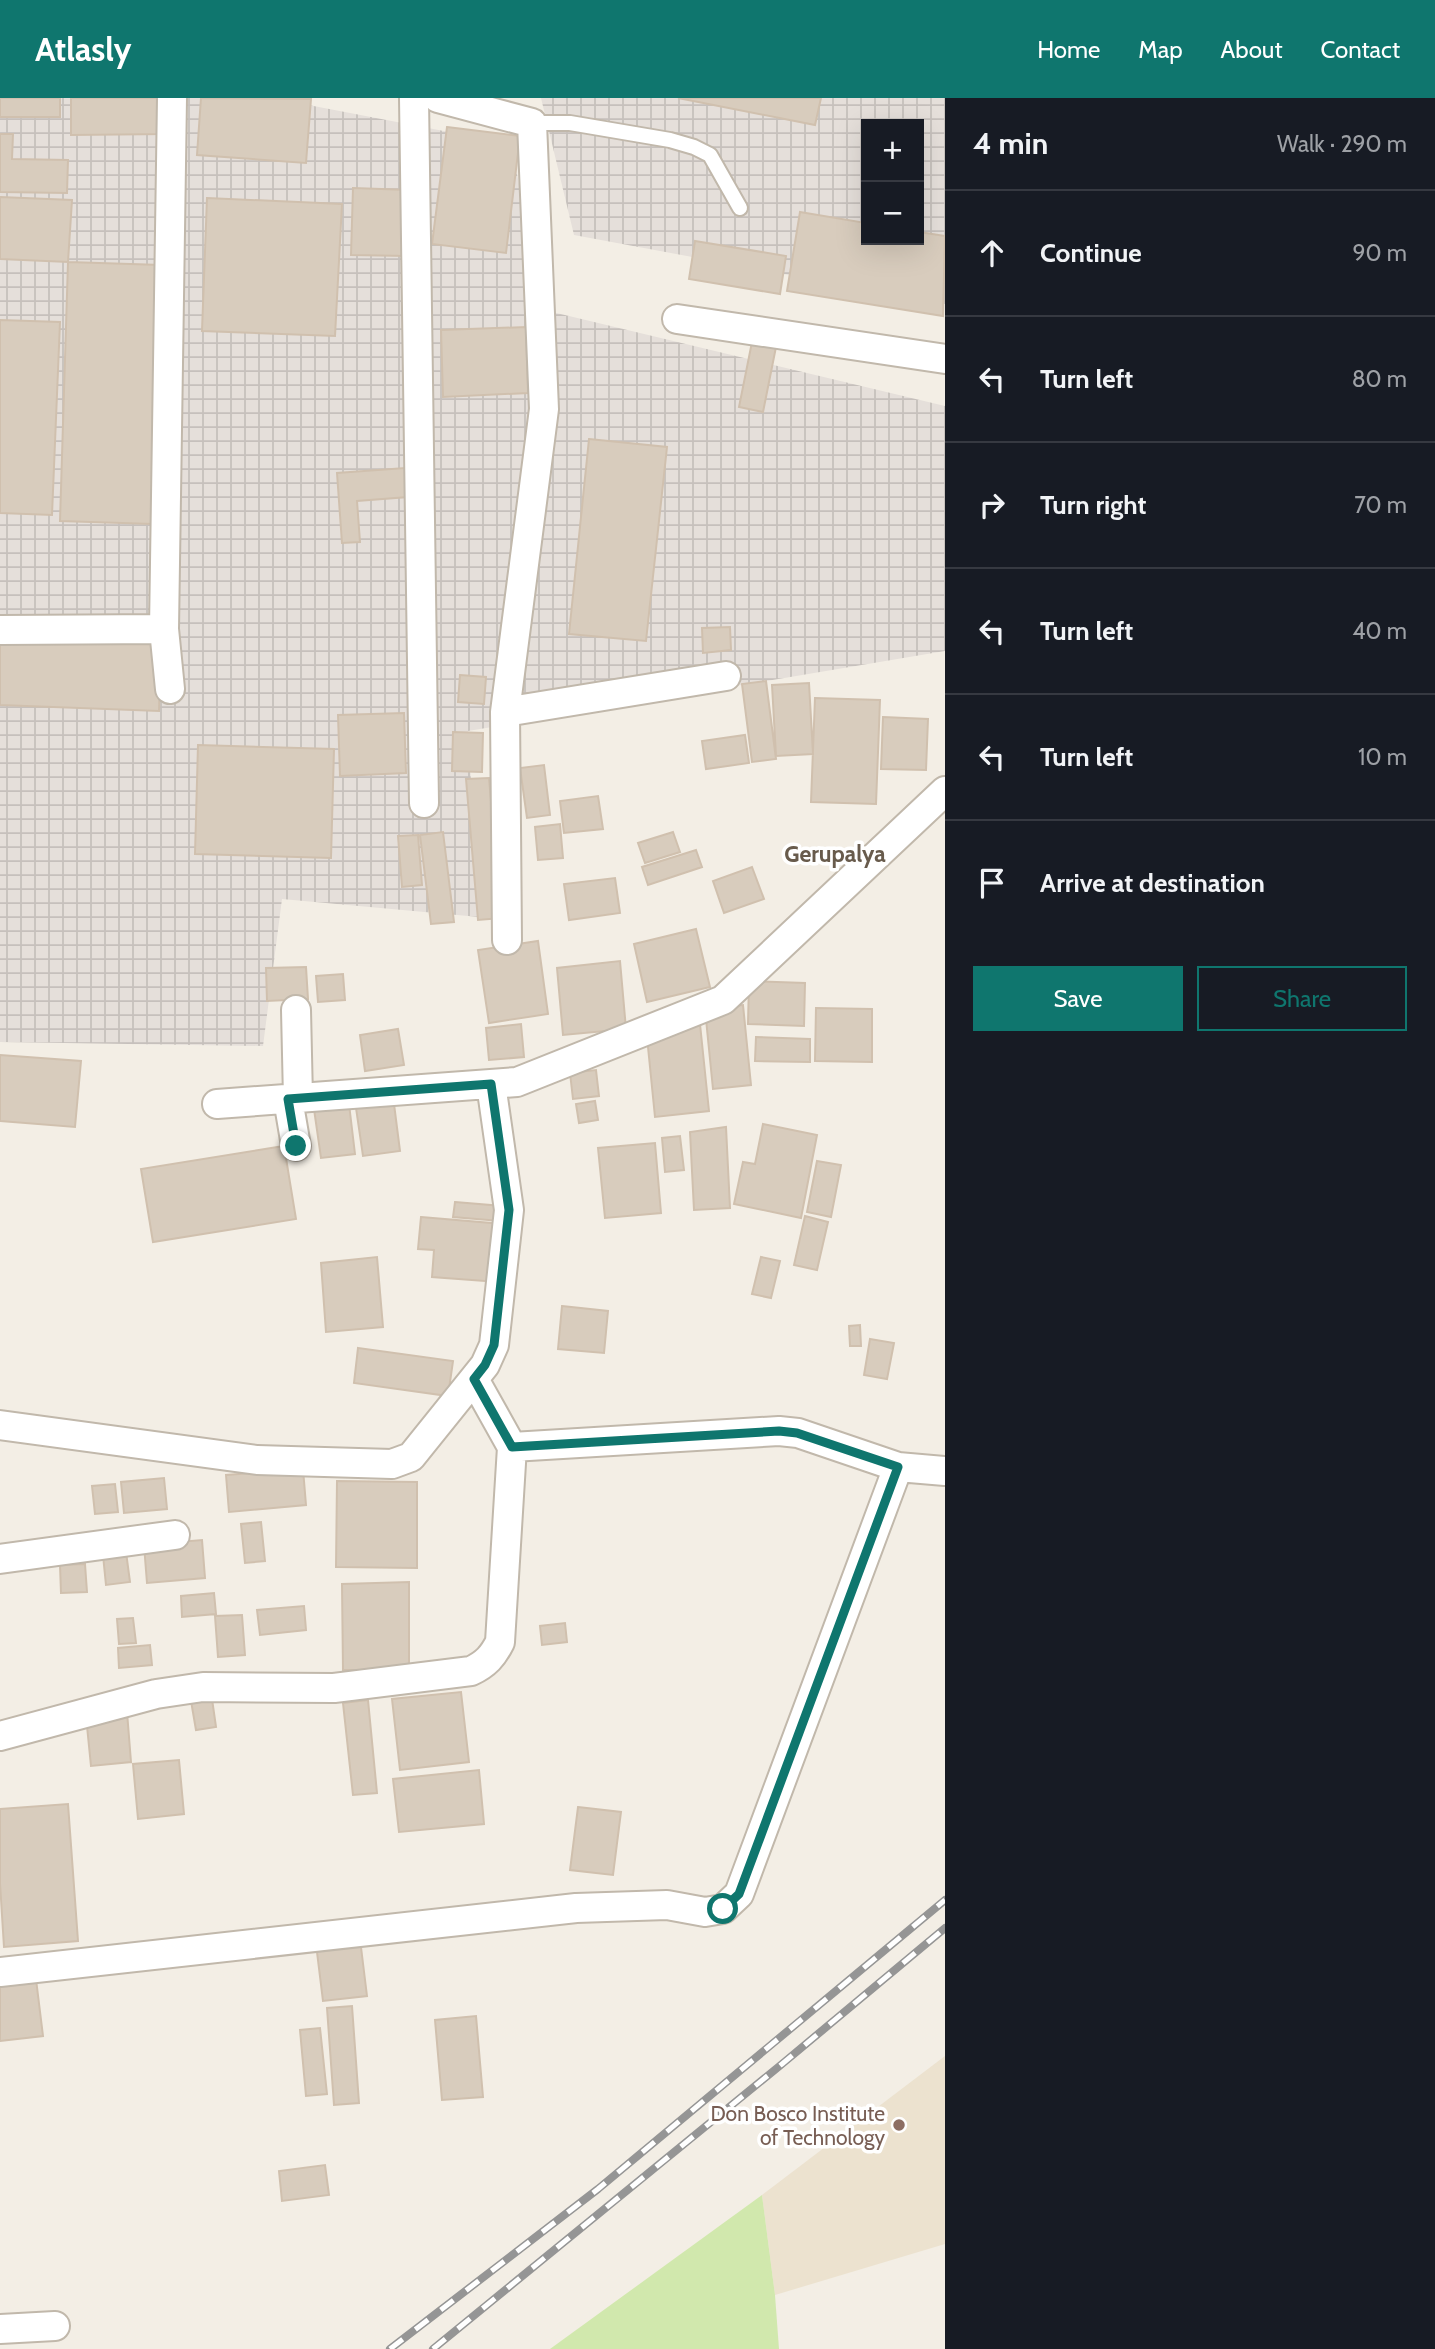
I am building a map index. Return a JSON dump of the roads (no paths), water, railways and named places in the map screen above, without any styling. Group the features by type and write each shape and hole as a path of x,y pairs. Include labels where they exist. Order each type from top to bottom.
{"street":[{"path":"170,689 164,629 172,98"},
{"path":"414,98 424,803"},
{"path":"438,98 532,123 544,409 505,712 507,940"},
{"path":"677,319 945,359"},
{"path":"0,630 164,629"},
{"path":"505,712 726,676"},
{"path":"216,1104 517,1082 723,1000 945,791"},
{"path":"296,1010 293,1099 296,1146"},
{"path":"0,1425 257,1460 392,1464 411,1457 485,1365 494,1345 509,1210 491,1084"},
{"path":"0,1735 156,1694 203,1687 334,1688 471,1671 482,1666 494,1655 500,1642 512,1447 474,1379"},
{"path":"512,1447 779,1431 797,1433 898,1467 945,1471"},
{"path":"0,1972 576,1908 667,1905 705,1912 723,1909 739,1894 898,1467"},
{"path":"0,1559 175,1535"},
{"path":"0,2329 55,2326"}],"lane":[{"path":"532,123 570,122 670,140 694,147 710,155 740,208"}],"railway":[{"path":"390,2349 598,2189 945,1900"},
{"path":"433,2349 945,1928"}],"place":[{"name":"Don Bosco Institute of Technology","path":"899,2125"}],"district":[{"name":"Gerupalya","path":"835,854"}]}
